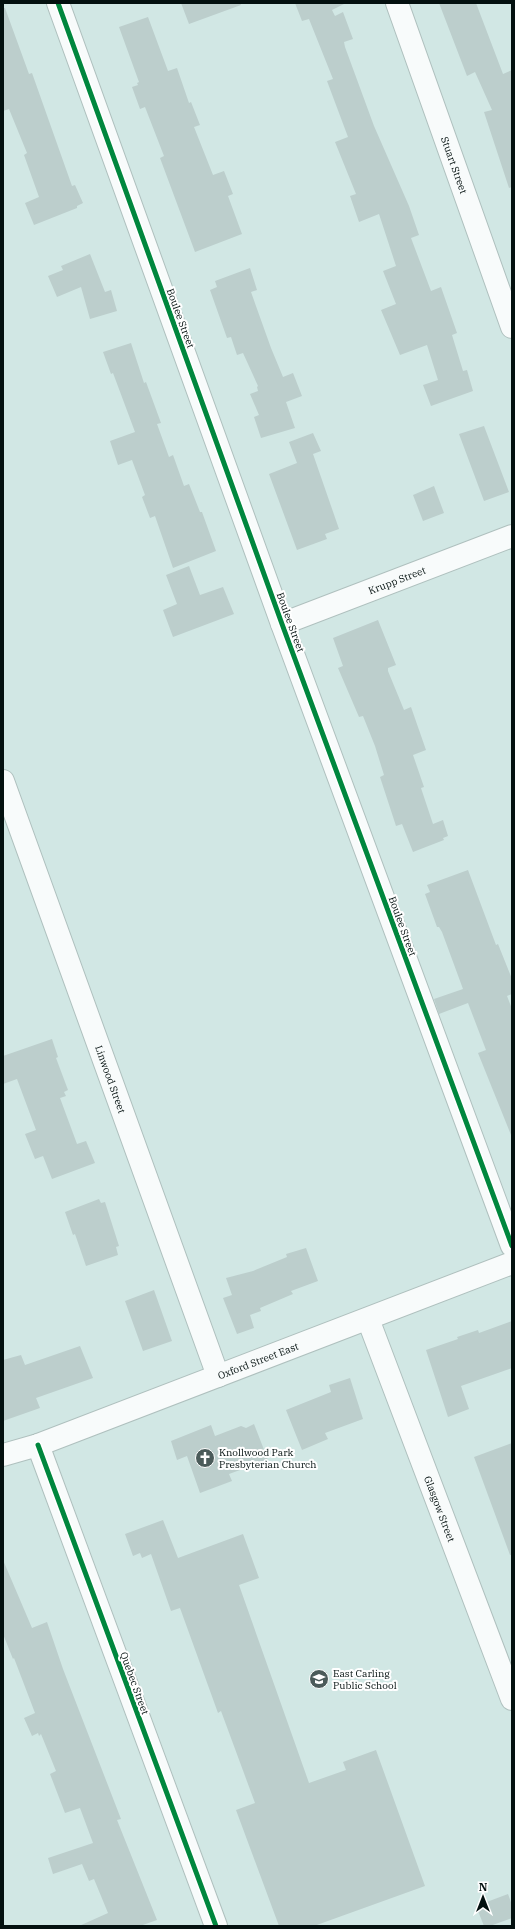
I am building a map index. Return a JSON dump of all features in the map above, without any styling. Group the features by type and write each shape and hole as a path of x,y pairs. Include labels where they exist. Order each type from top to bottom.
{"street":[{"name":"Boulee Street","path":"58,3 282,624 512,1246"},
{"name":"Stuart Street","path":"397,3 512,327"},
{"name":"Krupp Street","path":"282,624 512,536"},
{"name":"Linwood Street","path":"3,781 218,1376"},
{"name":"Oxford Street East","path":"3,1455 38,1445 512,1263"},
{"name":"Glasgow Street","path":"368,1319 512,1698"},
{"name":"Quebec Street","path":"38,1445 216,1926"}],"building":[{"path":"181,3 240,3 241,5 189,24"},
{"path":"295,3 346,3 332,10 335,16 343,12 353,39 344,42 345,47 374,126 409,206 419,235 411,238 431,291 441,287 457,333 452,335 463,371 467,370 473,391 431,406 423,385 438,380 427,345 400,355 381,310 396,304 383,271 396,266 379,214 359,222 350,196 356,194 335,142 348,137 327,81 333,79 309,19 302,21"},
{"path":"439,3 476,3 503,74 512,70 512,187 509,188 484,112 492,110 475,72 467,76"},
{"path":"3,8 5,8 29,74 32,73 72,186 75,185 83,203 77,206 77,208 34,225 25,203 39,197 24,155 27,153 9,109 3,111"},
{"path":"148,17 168,71 177,68 189,103 191,102 200,125 194,127 213,175 224,171 233,194 228,196 242,234 195,252 160,158 164,156 145,107 140,109 132,87 138,85 137,83 139,82 119,27"},
{"path":"90,254 105,292 111,290 117,311 90,319 81,287 57,297 48,276 63,270 61,266"},
{"path":"250,268 257,290 251,292 271,348 283,377 293,373 302,396 286,402 295,428 261,438 254,417 259,415 250,394 258,391 258,386 243,353 237,355 231,337 227,338 210,290 217,287 215,281"},
{"path":"131,343 144,383 146,382 161,423 157,424 169,457 173,455 184,486 189,484 200,512 202,512 216,551 173,568 155,516 150,518 142,497 145,495 132,460 118,465 110,441 135,432 113,373 111,374 103,352"},
{"path":"484,426 509,492 484,501 459,434"},
{"path":"313,433 321,451 313,454 339,529 325,534 327,539 297,550 269,474 297,463 289,442"},
{"path":"434,486 444,513 423,521 413,495"},
{"path":"189,566 200,595 223,587 234,614 173,637 163,610 177,604 166,575"},
{"path":"378,620 396,665 388,668 388,671 404,710 411,707 426,750 413,755 424,787 421,788 433,824 443,820 448,836 443,838 444,840 413,852 402,824 396,826 380,777 384,775 375,746 363,716 359,717 338,668 343,666 333,638"},
{"path":"468,870 496,945 498,944 512,979 512,994 507,996 512,1009 512,1135 478,1053 486,1050 468,1003 439,1014 434,999 463,989 442,932 439,927 437,927 425,894 430,892 427,885"},
{"path":"52,1039 58,1057 56,1058 68,1090 64,1092 66,1096 60,1098 77,1144 86,1141 95,1163 52,1179 43,1156 35,1159 25,1134 36,1130 17,1079 3,1084 3,1056"},
{"path":"99,1199 101,1203 105,1202 119,1246 116,1247 118,1255 86,1266 75,1234 73,1235 65,1212"},
{"path":"306,1248 318,1281 291,1291 293,1294 260,1308 261,1311 250,1315 254,1328 237,1334 223,1298 232,1295 226,1278 253,1271 287,1257 286,1254"},
{"path":"154,1290 172,1341 143,1351 125,1301"},
{"path":"512,1321 512,1368 461,1386 469,1409 448,1417 426,1350 458,1339 457,1337 478,1330 479,1333"},
{"path":"80,1346 93,1378 36,1398 40,1408 3,1421 3,1360 21,1355 25,1365"},
{"path":"350,1378 363,1419 325,1433 328,1439 302,1450 286,1410 331,1392 329,1385"},
{"path":"254,1424 268,1460 229,1474 232,1481 200,1493 187,1456 177,1460 171,1441 211,1425 215,1436 241,1426 246,1428"},
{"path":"512,1443 512,1555 510,1555 474,1457"},
{"path":"163,1520 178,1558 243,1534 259,1578 239,1585 309,1783 346,1770 343,1762 376,1750 425,1886 314,1926 279,1926 236,1810 255,1803 221,1711 218,1713 180,1608 171,1611 151,1554 142,1558 140,1553 133,1556 125,1534"},
{"path":"3,1560 32,1628 47,1622 63,1669 121,1819 117,1820 157,1920 140,1926 79,1926 108,1913 94,1879 89,1881 82,1864 53,1874 48,1858 93,1843 80,1808 65,1813 50,1774 56,1771 41,1734 39,1736 38,1733 32,1736 24,1718 35,1713 3,1634"},
{"path":"508,1894 512,1905 512,1918 490,1926 484,1926 476,1906"}],"cycle path":[{"path":"58,3 282,624 512,1246"},
{"path":"38,1445 216,1926"}],"place":[{"name":"Knollwood Park Presbyterian Church","path":"205,1458"},
{"name":"East Carling Public School","path":"319,1679"}]}
